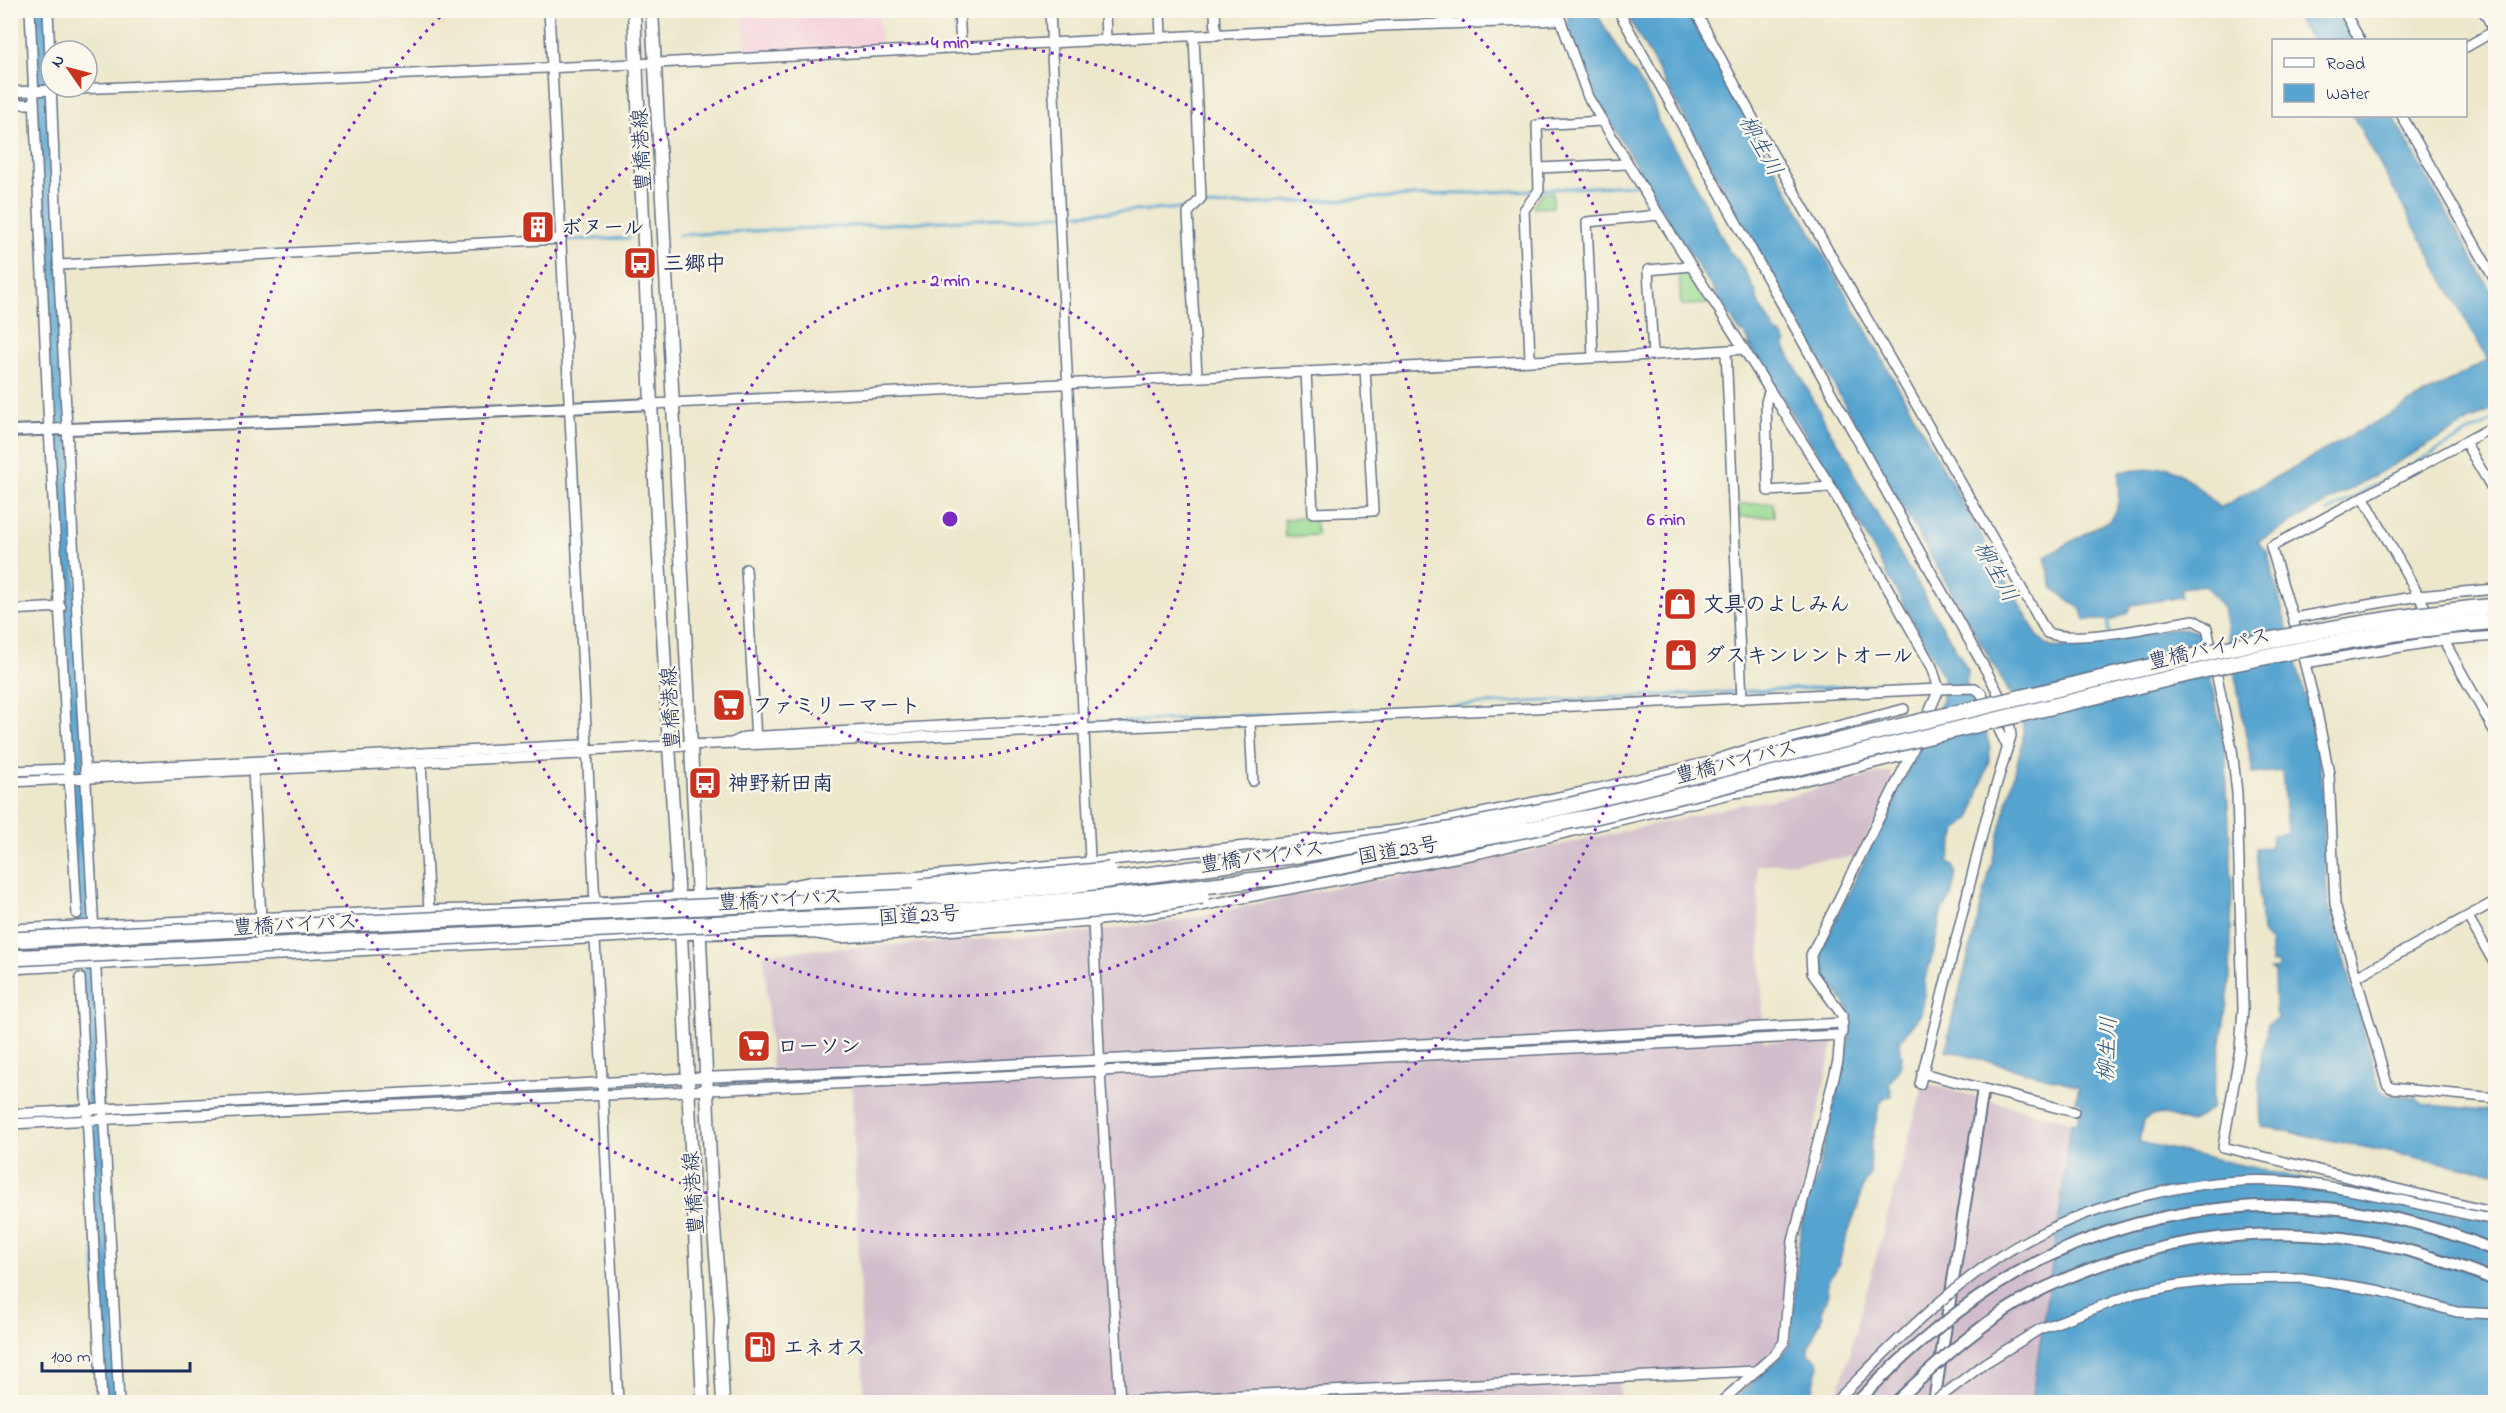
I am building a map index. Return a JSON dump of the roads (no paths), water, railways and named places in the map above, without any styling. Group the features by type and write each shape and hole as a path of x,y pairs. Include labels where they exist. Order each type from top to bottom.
{"highway":[{"name":"豊橋バイパス","path":"10,940 955,895 1063,886 1368,844 1563,807 2312,630 2435,612 2496,606"},
{"name":"豊橋バイパス","path":"10,958 912,914 1100,898 1281,878 1596,816 2237,662 2319,645 2450,625 2496,621"},
{"path":"770,892 800,893 920,887 1146,867 1241,862"},
{"path":"812,932 1140,906 1206,895 1281,878"}],"main road":[{"name":"豊橋港線","path":"634,10 651,404 669,747 680,897 703,1402"},
{"name":"豊橋港線","path":"652,10 691,745 712,1203 721,1319 723,1402"}],"street":[{"path":"30,10 36,91 33,104 44,260 49,429 77,914"},
{"path":"48,10 49,39"},
{"path":"549,10 595,903"},
{"path":"959,10 961,47"},
{"path":"1050,10 1099,1059 1120,1402"},
{"path":"1105,10 1107,41"},
{"path":"1160,10 1161,38"},
{"path":"1215,10 1216,35"},
{"path":"1618,10 1969,640 2006,713 2011,736 1920,1084"},
{"path":"1695,10 1763,137 2047,633 2058,637 2102,634 2194,620 2207,628 2232,749 2237,793 2243,1009 2240,1049 2223,1148 2496,1213"},
{"path":"2343,10 2359,39"},
{"path":"2467,46 2495,31 2483,10"},
{"path":"99,89 1107,41 1558,15 1588,97 1636,179 1769,392 1832,487 1935,676 1939,688 1911,754 1811,955 1812,973 1839,1007 1842,1029 1838,1061 1793,1241 1784,1342 1775,1354 1721,1402"},
{"path":"1194,36 1201,198 1188,213 1197,376"},
{"path":"10,92 36,91"},
{"path":"50,99 119,1402"},
{"path":"10,104 33,104"},
{"path":"2403,117 2496,282"},
{"path":"1530,359 1524,210 1538,190 1537,125 1602,121"},
{"path":"1539,168 1627,164"},
{"path":"1593,357 1587,222 1659,216"},
{"path":"44,260 58,262 561,239"},
{"path":"1653,355 1648,270 1691,267"},
{"path":"10,431 738,400 1744,349"},
{"path":"1726,351 1742,698"},
{"path":"1306,372 1313,513 1373,511 1365,368"},
{"path":"1769,392 1766,402 1768,491 1832,487"},
{"path":"2496,425 2271,547 2305,663 2329,774 2335,904 2387,1084 2391,1088 2496,1098"},
{"path":"2465,442 2496,495"},
{"path":"2364,498 2496,734"},
{"path":"746,569 756,740"},
{"path":"2293,618 2418,596 2496,589"},
{"path":"10,610 61,607"},
{"path":"2305,663 2443,640 2496,636"},
{"path":"945,731 989,735 1975,688 1981,693 2007,746"},
{"path":"1902,691 1911,754"},
{"path":"10,929 511,908 770,892 814,881 910,877 1091,862 1399,830 1642,778 1904,709"},
{"path":"10,771 85,775 445,756 522,753 581,754 586,750 945,731 989,724 1084,718"},
{"path":"1051,721 1052,732"},
{"path":"1250,723 1253,781"},
{"path":"989,724 989,735"},
{"name":"国道23号","path":"812,932 828,938 841,938 1093,921 1257,897 1480,853 1734,793 1773,788 1911,754"},
{"path":"418,759 429,910"},
{"path":"251,768 261,918"},
{"path":"10,782 70,775"},
{"path":"1642,778 1652,813"},
{"path":"1372,832 1380,872"},
{"path":"76,894 92,893"},
{"path":"2356,977 2496,901"},
{"path":"511,908 513,943"},
{"path":"2468,917 2496,966"},
{"path":"10,969 681,934 812,932"},
{"path":"595,939 618,1402"},
{"path":"80,978 84,998 102,1402"},
{"path":"84,998 98,997"},
{"path":"10,1114 104,1114 324,1103 403,1094 706,1077 1739,1028 1842,1029"},
{"path":"1739,1028 1740,1040"},
{"path":"352,1101 404,1104 1623,1046 1740,1040 1842,1029"},
{"path":"1670,1032 1671,1043"},
{"path":"1622,1034 1623,1046"},
{"path":"1469,1042 1471,1053"},
{"path":"1433,1044 1434,1055"},
{"path":"1339,1048 1340,1059"},
{"path":"1247,1052 1248,1064"},
{"path":"1922,1074 2074,1112"},
{"path":"530,1087 531,1097"},
{"path":"1934,1402 1983,1089"},
{"path":"403,1094 404,1104"},
{"path":"10,1124 89,1113"},
{"path":"91,1155 106,1155"},
{"path":"1835,1402 1921,1320 1990,1263 2038,1234 2083,1215 2142,1196 2192,1186 2238,1182 2303,1183 2496,1220"},
{"path":"93,1205 109,1205"},
{"path":"1857,1402 1918,1344 2006,1280 2077,1244 2159,1218 2251,1205 2339,1209 2438,1230 2496,1251"},
{"path":"1896,1402 1970,1336 2046,1288 2092,1268 2138,1252 2197,1239 2286,1233 2377,1243 2424,1255 2496,1281"},
{"path":"1934,1402 1985,1363 2040,1329 2125,1297 2178,1285 2226,1279 2301,1278 2381,1291 2457,1312 2496,1314"},
{"path":"1093,1402 1756,1371"}],"water":[{"path":"1567,11 1595,11 1654,106 1658,121 1695,183 1729,251 1738,260 1775,331 1781,334 1787,343 1784,345 1832,435 1849,459 1854,475 1968,670 1966,683 1974,694 1990,748 1989,760 1971,818 1957,830 1948,862 1953,865 1956,873 1951,898 1941,912 1934,951 1924,982 1925,995 1921,1014 1899,1042 1902,1057 1900,1068 1889,1083 1892,1096 1885,1097 1879,1105 1871,1145 1870,1174 1861,1191 1838,1266 1827,1289 1828,1294 1821,1312 1823,1315 1808,1349 1808,1354 1818,1361 1819,1365 1812,1392 1803,1402 1730,1402 1777,1361 1790,1344 1799,1241 1806,1205 1817,1176 1850,1036 1848,1009 1825,978 1818,957 1942,700 1943,676 1837,483 1748,345 1752,347 1744,332 1741,333 1664,213 1597,99 1567,24 1569,15"},
{"name":"柳生川","path":"1625,11 1687,11 2037,635 2049,646 2060,647 2173,629 2201,633 2225,748 2232,884 2230,982 2211,1109 2190,1123 2166,1115 2149,1117 2143,1121 2139,1142 2495,1222 2495,1402 2031,1402 2059,1219 2071,1122 2077,1123 2082,1103 2076,1101 2079,1086 1946,1050 2023,740 2019,709 1882,471"},
{"path":"2293,11 2334,11 2350,39 2309,39"},
{"path":"2354,117 2394,117 2495,299 2495,407 2257,542 2267,551 2316,739 2322,783 2328,903 2380,1090 2388,1095 2415,1097 2421,1104 2495,1111 2495,1171 2467,1168 2261,1126 2259,1074 2268,1024 2278,1019 2275,1011 2274,971 2269,969 2278,968 2278,963 2271,963 2271,943 2262,933 2256,848 2271,847 2272,835 2287,833 2282,771 2253,774 2223,608 2205,585 2181,588 2181,597 2131,605 2127,613 2113,620 2085,620 2082,610 2053,588 2045,557 2113,517 2118,504 2119,472 2169,467 2191,481 2220,508 2488,360"}],"waterway":[{"path":"40,10 84,915"},
{"path":"10,98 27,98"},
{"path":"1195,207 1650,184"},
{"path":"679,235 1189,208"},
{"path":"564,240 630,238"},
{"path":"2327,512 2496,418"},
{"path":"2108,619 2109,633"},
{"path":"915,732 1936,682"},
{"path":"10,776 84,774"},
{"path":"88,975 110,1402"},
{"path":"722,1083 1841,1029"},
{"path":"494,1093 672,1085"},
{"path":"10,1119 55,1116"}],"place":[{"name":"ボヌール","path":"538,227"},
{"name":"三郷中","path":"640,263"},
{"name":"文具のよしみん","path":"1680,604"},
{"name":"ダスキンレントオール","path":"1681,655"},
{"name":"ファミリーマート","path":"729,705"},
{"name":"神野新田南","path":"705,783"},
{"name":"ローソン","path":"754,1046"},
{"name":"エネオス","path":"760,1347"}]}
